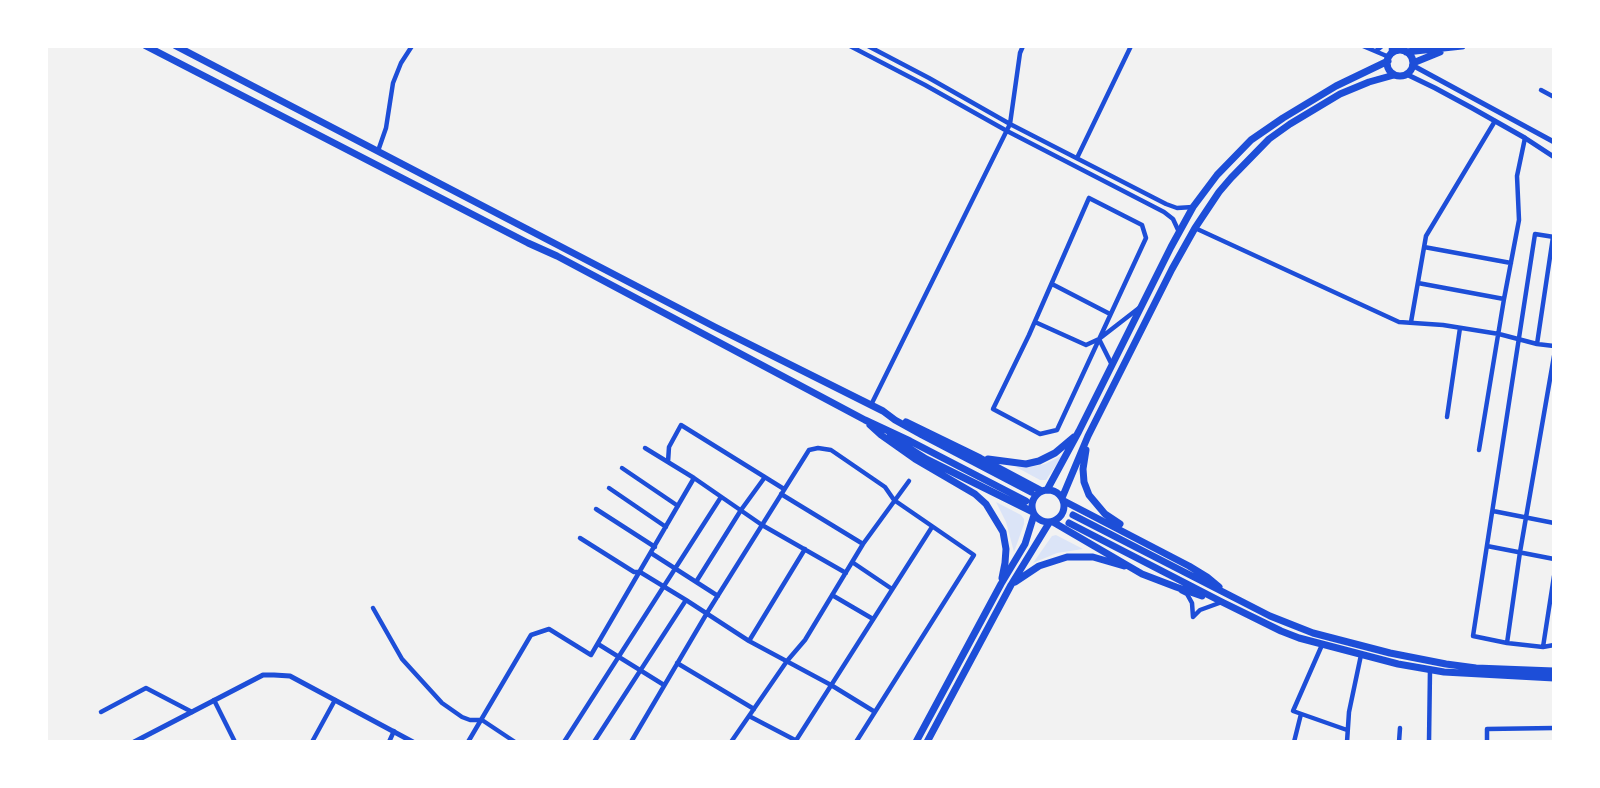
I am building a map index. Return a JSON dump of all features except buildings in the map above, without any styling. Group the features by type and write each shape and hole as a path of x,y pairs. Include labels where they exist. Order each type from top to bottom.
{"highway":[{"path":"146,46 528,243 557,256 865,420 1026,501"},
{"path":"176,46 715,327 1044,490 1056,492 1063,499 1208,577 1227,594"},
{"path":"916,742 1024,544 1034,514 1033,500 1036,495 1044,490 1079,431 1192,207 1217,175 1251,140 1308,101 1398,50 1406,52 1462,46"},
{"path":"865,420 926,459 1034,514 1041,521 1051,522 1058,520 1064,512 1063,499 1088,436 1195,228 1219,192 1269,139 1290,124 1340,94 1394,74 1406,74 1413,64 1448,48"},
{"path":"1406,52 1411,56 1413,64"},
{"path":"1390,55 1390,70 1394,74"},
{"path":"528,243 533,232"},
{"path":"883,411 922,435 1031,492"},
{"path":"865,420 881,435 916,459 975,494 986,504 1003,532 1006,549 1001,584"},
{"path":"980,458 1026,464 1039,461 1055,453 1079,431"},
{"path":"1088,436 1083,469 1084,482 1089,495 1104,514 1153,546"},
{"path":"1073,515 1279,620 1313,633 1417,659 1476,668 1554,671"},
{"path":"1051,522 1142,574"},
{"path":"927,742 1011,585 1051,522"},
{"path":"1069,523 1281,631 1322,645 1430,670 1554,678"},
{"path":"1011,585 1039,566 1068,557 1093,557 1222,602"}],"street":[{"path":"378,151 386,128 393,83 401,62 412,46"},
{"path":"850,46 1007,131 1167,214 1175,222 1179,234"},
{"path":"868,46 1010,124 1169,206 1180,208 1192,207"},
{"path":"1016,46 1020,53"},
{"path":"871,405 1010,124 1020,53 1023,46"},
{"path":"1077,158 1131,46"},
{"path":"1362,46 1390,55"},
{"path":"1376,50 1382,46"},
{"path":"872,58 876,50"},
{"path":"1413,64 1554,142"},
{"path":"1406,74 1495,121 1554,157"},
{"path":"1541,90 1554,97"},
{"path":"1411,322 1426,236 1495,121"},
{"path":"1479,450 1519,220 1517,176 1525,138"},
{"path":"1089,198 1142,225 1146,238 1057,430 1040,434 993,409 1052,284 1089,198"},
{"path":"1195,228 1399,322 1443,325 1499,334 1536,344 1554,346"},
{"path":"1536,344 1553,237 1535,234 1474,636 1507,643 1543,647 1554,645"},
{"path":"1424,248 1511,263"},
{"path":"1418,283 1504,299"},
{"path":"1052,284 1110,314"},
{"path":"1035,322 1086,345 1099,339 1140,308"},
{"path":"1447,417 1460,328"},
{"path":"1099,339 1112,365"},
{"path":"1507,643 1520,552 1554,356"},
{"path":"668,462 669,447 681,425 765,477 783,492 863,544"},
{"path":"645,448 694,478 762,525 846,572"},
{"path":"632,742 707,613 809,450 818,448 831,450 878,482 885,487 894,500 974,555 856,742"},
{"path":"622,468 678,506"},
{"path":"696,582 741,510 765,477"},
{"path":"468,742 531,635 549,629 591,655 694,478"},
{"path":"733,741 805,640 863,544 909,481"},
{"path":"609,488 666,527"},
{"path":"564,742 721,496"},
{"path":"596,509 655,547"},
{"path":"1493,511 1554,523"},
{"path":"749,716 795,741 932,527"},
{"path":"580,538 634,572 640,572 686,600 748,641 831,685 875,712"},
{"path":"1487,546 1554,559"},
{"path":"748,641 805,549"},
{"path":"651,553 718,596"},
{"path":"852,562 892,589"},
{"path":"1543,647 1554,576"},
{"path":"1176,587 1187,594 1192,603 1193,617 1200,610 1222,602"},
{"path":"832,595 873,619"},
{"path":"594,742 686,600"},
{"path":"373,608 402,659 442,703 462,717 470,720 482,720 514,742"},
{"path":"598,644 664,685"},
{"path":"1322,645 1293,712 1347,730"},
{"path":"1347,742 1349,712 1361,655"},
{"path":"677,663 754,709"},
{"path":"1429,742 1430,670"},
{"path":"134,742 263,675 290,676 414,742"},
{"path":"101,712 146,688 192,712"},
{"path":"214,700 235,742"},
{"path":"312,742 335,700"},
{"path":"1294,742 1302,714"},
{"path":"1399,742 1400,728"},
{"path":"1487,742 1487,729 1554,728"},
{"path":"389,742 394,731"}],"shaded area":[{"path":"1063,455 1046,480 1040,480 1016,467 1045,464"},
{"path":"996,502 1021,515 1024,519 1014,552 1006,522"},
{"path":"1056,535 1083,549 1057,553 1033,563 1052,536"}]}
